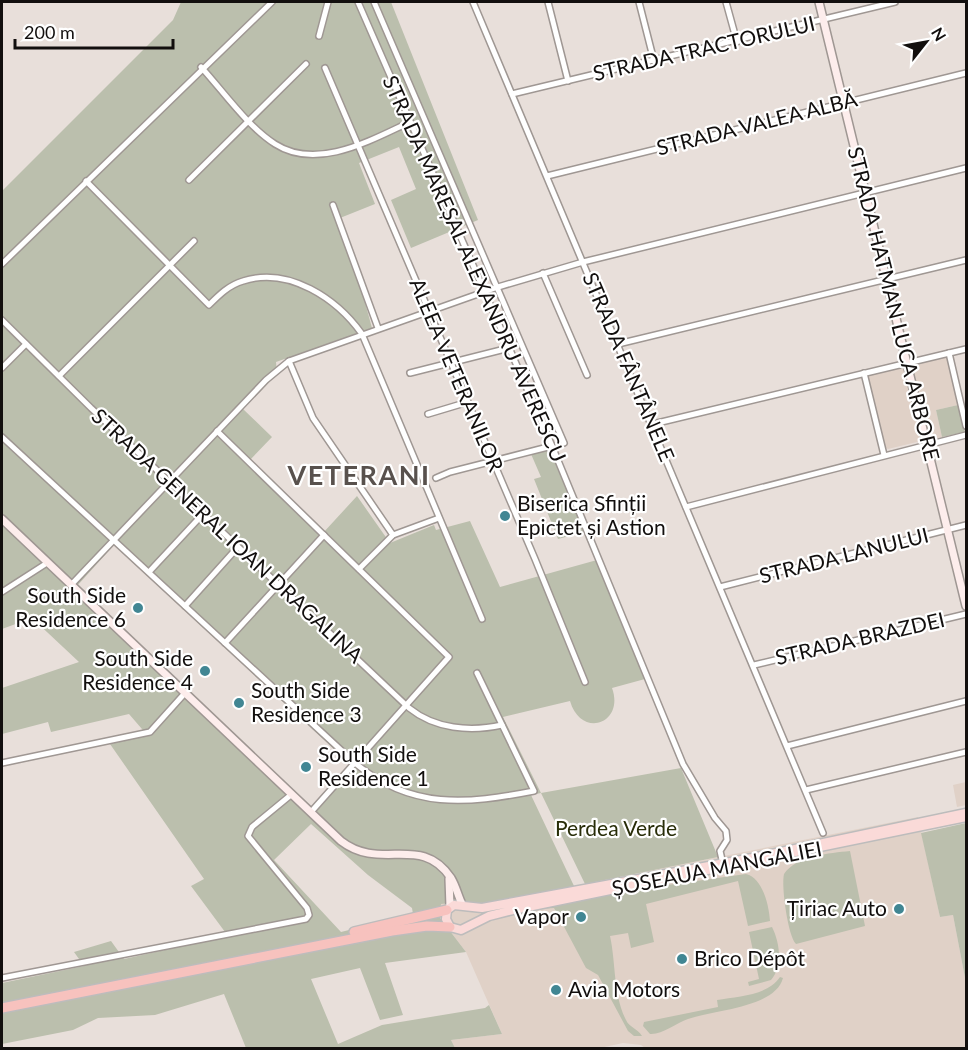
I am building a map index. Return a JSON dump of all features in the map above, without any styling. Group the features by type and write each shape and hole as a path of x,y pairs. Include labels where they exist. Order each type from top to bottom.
{"highway":[{"path":"2,1002 391,924 449,909"},
{"path":"2,1008 392,931 420,926 450,927"}],"main road":[{"name":"STRADA HATMAN LUCA ARBORE","path":"819,2 966,606"},
{"path":"2,519 351,848 371,855 423,855 439,864 449,876 465,906 472,914 470,925 461,930 450,927 446,919 449,909 449,876"},
{"name":"ȘOSEAUA MANGALIEI","path":"465,906 482,908 723,864 966,815"},
{"name":"ȘOSEAUA MANGALIEI","path":"470,925 513,910 966,815"},
{"path":"449,909 465,906"}],"street":[{"path":"2,264 201,68 272,2"},
{"path":"319,36 328,2"},
{"name":"STRADA MAREȘAL ALEXANDRU AVERESCU","path":"358,2 552,446 683,764 715,818 726,831 728,840 720,851 723,864"},
{"name":"STRADA MAREȘAL ALEXANDRU AVERESCU","path":"374,2 564,443"},
{"name":"STRADA FÂNTÂNELE","path":"472,2 653,424 823,833"},
{"path":"548,2 568,81"},
{"path":"639,2 654,61"},
{"path":"726,2 736,42"},
{"name":"STRADA TRACTORULUI","path":"512,94 895,2"},
{"path":"189,180 306,64"},
{"path":"201,68 273,143 296,152 323,154 358,145 410,122"},
{"name":"ALEEA VETERANILOR","path":"325,68 493,460 585,682"},
{"name":"STRADA VALEA ALBĂ","path":"547,176 966,73"},
{"path":"71,585 266,380 289,361 498,286 543,273 966,168"},
{"path":"86,181 209,305 226,289 243,281 262,278 283,279 308,287 335,303 363,334 482,619"},
{"path":"333,205 378,328"},
{"path":"59,376 194,241"},
{"path":"618,344 966,260"},
{"path":"543,273 587,375"},
{"name":"STRADA GENERAL IOAN DRAGALINA","path":"2,320 406,706 428,721 445,725 474,728 502,724"},
{"path":"2,368 26,344"},
{"path":"410,373 509,348"},
{"path":"653,424 966,349"},
{"path":"949,353 966,426"},
{"path":"289,361 313,418 393,535"},
{"path":"864,373 884,455"},
{"path":"428,414 468,402"},
{"path":"217,431 450,657 311,812"},
{"path":"686,507 966,435"},
{"path":"2,437 355,763 393,788 410,795 441,801 469,802 534,791 477,673"},
{"path":"436,478 493,460 552,446"},
{"path":"149,573 203,514"},
{"path":"359,569 393,535 439,518"},
{"name":"STRADA LANULUI","path":"720,587 966,525"},
{"path":"225,643 324,535"},
{"path":"185,606 238,547"},
{"path":"2,592 47,563"},
{"name":"STRADA BRAZDEI","path":"754,665 966,614"},
{"path":"2,763 150,732 185,693"},
{"path":"787,746 966,701"},
{"path":"806,790 966,752"},
{"path":"2,978 306,919 308,912 302,901 248,836 252,827 292,794"}],"shaded area":[{"path":"946,355 958,405 936,410 942,437 930,440 911,364"},
{"path":"903,366 921,441 888,449 885,447 867,375"},
{"path":"966,782 966,805 957,807 953,785"},
{"path":"918,817 940,917 953,915 966,983 966,1048 645,1048 641,1045 623,1043 600,1048 455,1048 451,1040 502,1034 466,952 440,918 441,904 465,902 478,904"}],"green space":[{"path":"181,2 391,2 478,220 411,248 391,200 416,189 399,147 359,163 375,204 335,220 358,277 372,328 276,362 277,374 243,409 272,437 249,461 323,533 357,496 390,543 434,525 436,530 470,521 500,587 597,560 645,679 612,688 614,700 612,711 600,722 592,723 583,720 575,713 570,701 503,717 541,793 531,795 574,886 478,904 465,902 441,904 440,918 466,952 385,963 403,1015 380,1020 360,968 311,979 338,1044 382,1025 485,1008 489,1005 502,1034 451,1040 455,1048 246,1048 224,994 155,1015 98,1018 73,1030 2,1044 2,983 84,966 74,952 111,941 124,959 228,936 191,886 204,879 110,744 148,736 129,714 51,732 48,722 2,734 2,688 79,662 32,618 2,629 2,191 173,20","holes":["114,545 350,764 313,809 77,586","311,824 368,875 412,908 413,914 341,932 274,860"]},
{"path":"958,405 965,432 942,437 936,410"},
{"path":"551,449 585,532 558,539 534,479 541,477 531,454"},
{"name":"Perdea Verde","path":"681,768 718,857 585,884 541,793"},
{"path":"966,823 966,983 953,915 940,917 921,833"},
{"path":"850,851 865,926 796,944 790,931 786,911 783,889 784,874 789,868 805,859"},
{"path":"746,874 757,881 761,887 770,921 748,926 738,881 646,904 654,942 631,948 628,933 610,936 622,1010 627,1022 642,1036 634,1036 628,1031 598,975 586,968 554,908 538,909 646,888"},
{"path":"772,927 779,954 775,974 771,980 749,986 748,982 759,979 749,932"},
{"path":"780,977 783,978 778,988 756,1002 688,1019 655,1034 650,1034 643,1026 644,1022 718,1007 717,1000 760,992"}],"place":[{"name":"Biserica Sfinții Epictet și Astion","path":"505,516"},
{"name":"South Side Residence 6","path":"138,608"},
{"name":"South Side Residence 4","path":"205,671"},
{"name":"South Side Residence 3","path":"239,703"},
{"name":"South Side Residence 1","path":"306,767"},
{"name":"Țiriac Auto","path":"899,909"},
{"name":"Vapor","path":"581,917"},
{"name":"Brico Dépôt","path":"682,959"},
{"name":"Avia Motors","path":"556,990"}],"district":[{"name":"VETERANI","path":"359,476"}]}
